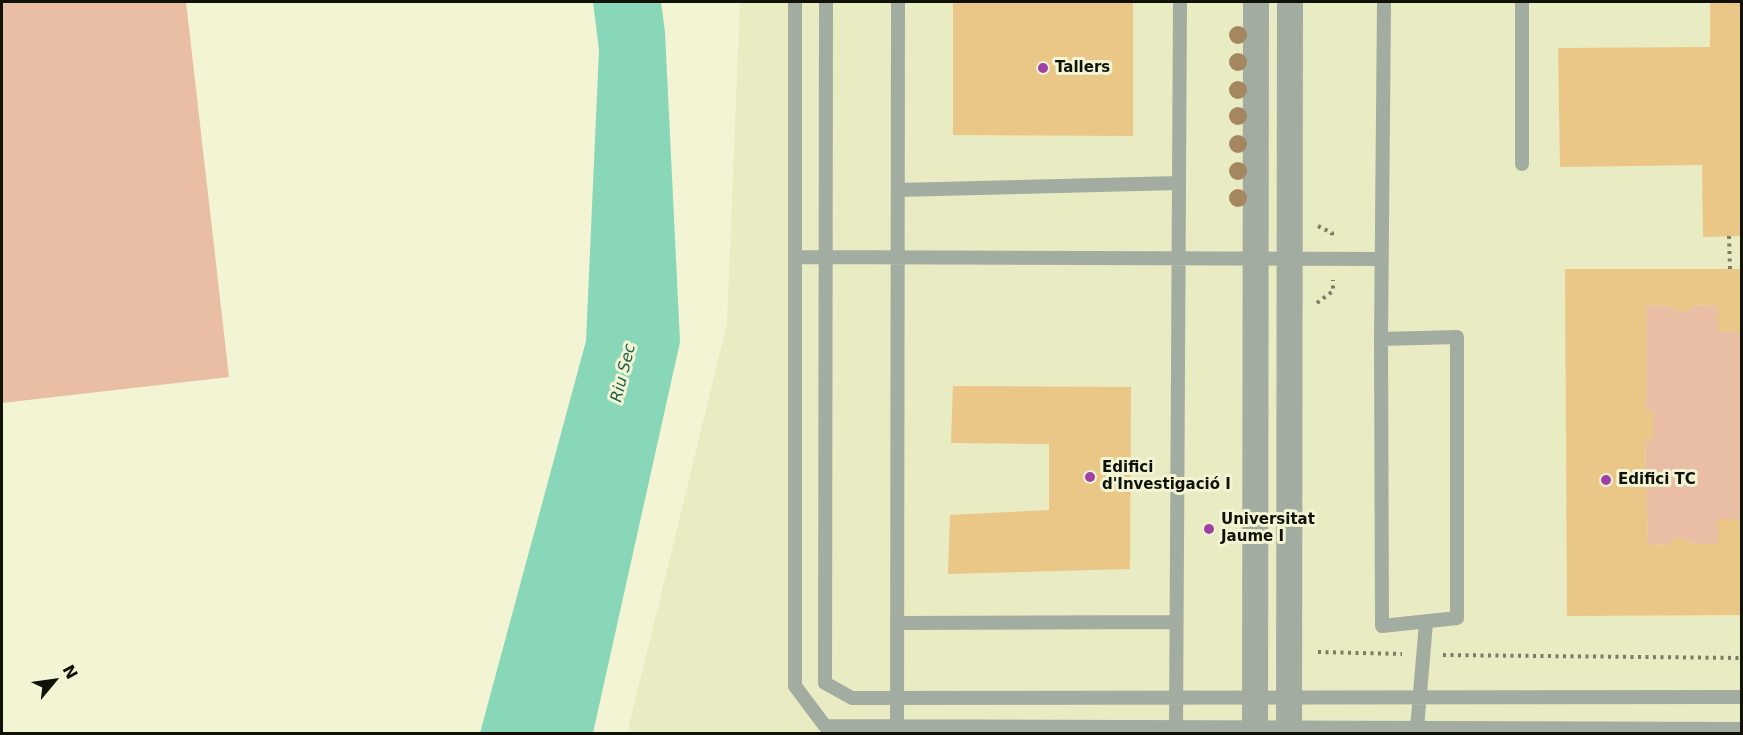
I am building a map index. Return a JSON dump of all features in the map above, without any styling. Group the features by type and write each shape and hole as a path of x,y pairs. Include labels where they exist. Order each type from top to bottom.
{"street":[{"path":"1256,2 1256,731"},
{"path":"1289,731 1290,2"}],"lane":[{"path":"795,2 795,686 825,726 1176,727 1256,731 1417,728 1742,729"},
{"path":"826,2 825,682 852,698 1742,697"},
{"path":"897,726 898,2"},
{"path":"1176,727 1180,2"},
{"path":"1381,339 1456,337 1457,618 1382,626 1380,259 1384,2"},
{"path":"1522,2 1522,164"},
{"path":"898,190 1179,183"},
{"path":"795,257 1380,259"},
{"path":"897,623 1176,622"},
{"path":"1417,728 1426,623"}],"path":[{"path":"1310,222 1332,233 1333,291 1315,304"},
{"path":"1728,236 1730,269"},
{"path":"1318,642 1318,653 1742,657"}],"shaded area":[{"path":"2,2 186,2 229,377 2,403"},
{"name":"Universitat Jaume I","path":"740,2 1741,2 1741,733 627,734 727,324"},
{"path":"1646,305 1668,306 1682,312 1690,310 1695,305 1718,306 1718,332 1742,332 1741,519 1718,519 1718,544 1694,544 1682,538 1674,539 1669,545 1648,544 1645,441 1653,440 1652,410 1646,410"}],"water":[{"name":"Riu Sec","path":"593,2 661,2 665,32 680,342 593,733 480,733 586,341 599,50"}],"building":[{"name":"Tallers","path":"953,2 1133,2 1133,136 953,135"},
{"path":"1710,2 1742,2 1742,236 1703,237 1702,165 1560,167 1558,48 1710,47"},
{"name":"Edifici TC","path":"1565,269 1742,269 1742,332 1718,332 1718,306 1695,305 1690,310 1682,312 1668,306 1646,305 1646,410 1653,410 1653,440 1645,441 1648,544 1669,545 1674,539 1682,538 1694,544 1718,544 1718,519 1742,519 1742,615 1567,616"},
{"name":"Edifici d'Investigació I","path":"953,386 1131,387 1130,569 948,574 950,515 1049,510 1049,444 951,443"}],"place":[{"name":"Tallers","path":"1043,68"},
{"name":"Edifici d'Investigació I","path":"1090,477"},
{"name":"Edifici TC","path":"1606,480"},
{"name":"Universitat Jaume I","path":"1209,529"}]}
